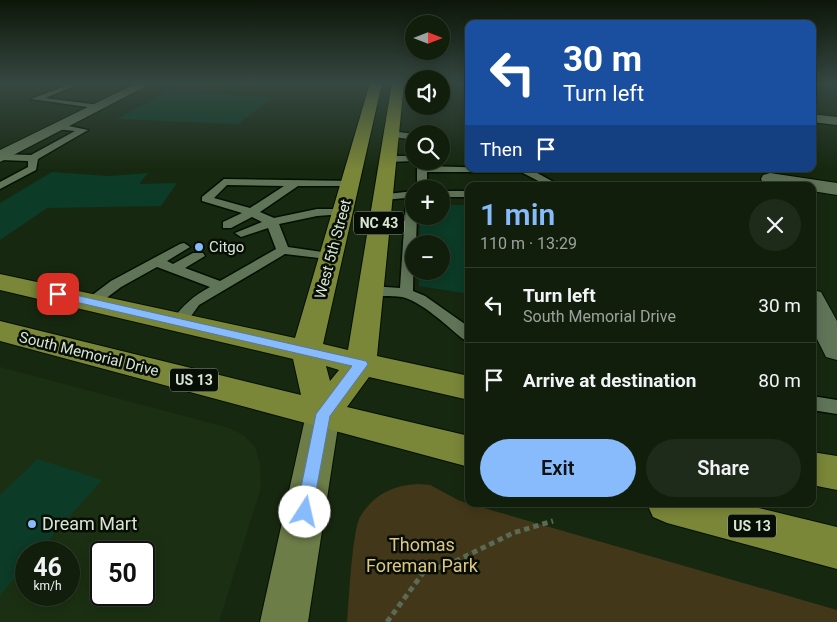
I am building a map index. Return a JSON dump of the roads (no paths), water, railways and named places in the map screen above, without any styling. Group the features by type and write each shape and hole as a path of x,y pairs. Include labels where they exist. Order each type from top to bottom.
{"main road":[{"name":"West 5th Street","path":"284,622 323,414 306,351 368,112"},
{"name":"NC 43","path":"361,364 394,112"},
{"path":"0,282 465,387"},
{"name":"South Memorial Drive","path":"0,331 465,451"},
{"name":"West 5th Street","path":"323,414 361,364"},
{"path":"816,469 837,473"},
{"name":"US 13","path":"679,507 837,548"}],"street":[{"path":"0,157 89,112"},
{"path":"816,118 837,121"},
{"path":"770,178 794,182"},
{"path":"816,186 837,189"},
{"path":"816,306 837,350"}],"lane":[{"path":"0,157 33,158 84,130 59,127"},
{"path":"391,134 405,136"},
{"path":"27,144 56,146"},
{"path":"0,186 29,170 34,164 33,158"},
{"path":"387,159 405,160"},
{"path":"450,166 465,167"},
{"path":"529,172 548,182"},
{"path":"283,250 272,222 252,212 206,199 224,182 350,183"},
{"path":"227,225 252,212 295,183"},
{"path":"383,197 405,194"},
{"path":"450,194 465,194"},
{"path":"241,233 272,222 322,211 343,211"},
{"path":"379,225 405,225"},
{"path":"405,293 407,288 410,225"},
{"path":"92,302 116,284 184,247"},
{"path":"179,322 194,302 283,250 331,257"},
{"path":"175,268 198,256"},
{"path":"157,262 220,286"},
{"path":"370,290 405,293 420,299 465,332"},
{"path":"816,404 837,407"}],"place":[{"name":"Citgo","path":"199,247"},
{"name":"Dream Mart","path":"32,524"}],"park label":[{"name":"Thomas Foreman Park","path":"422,555"}]}
